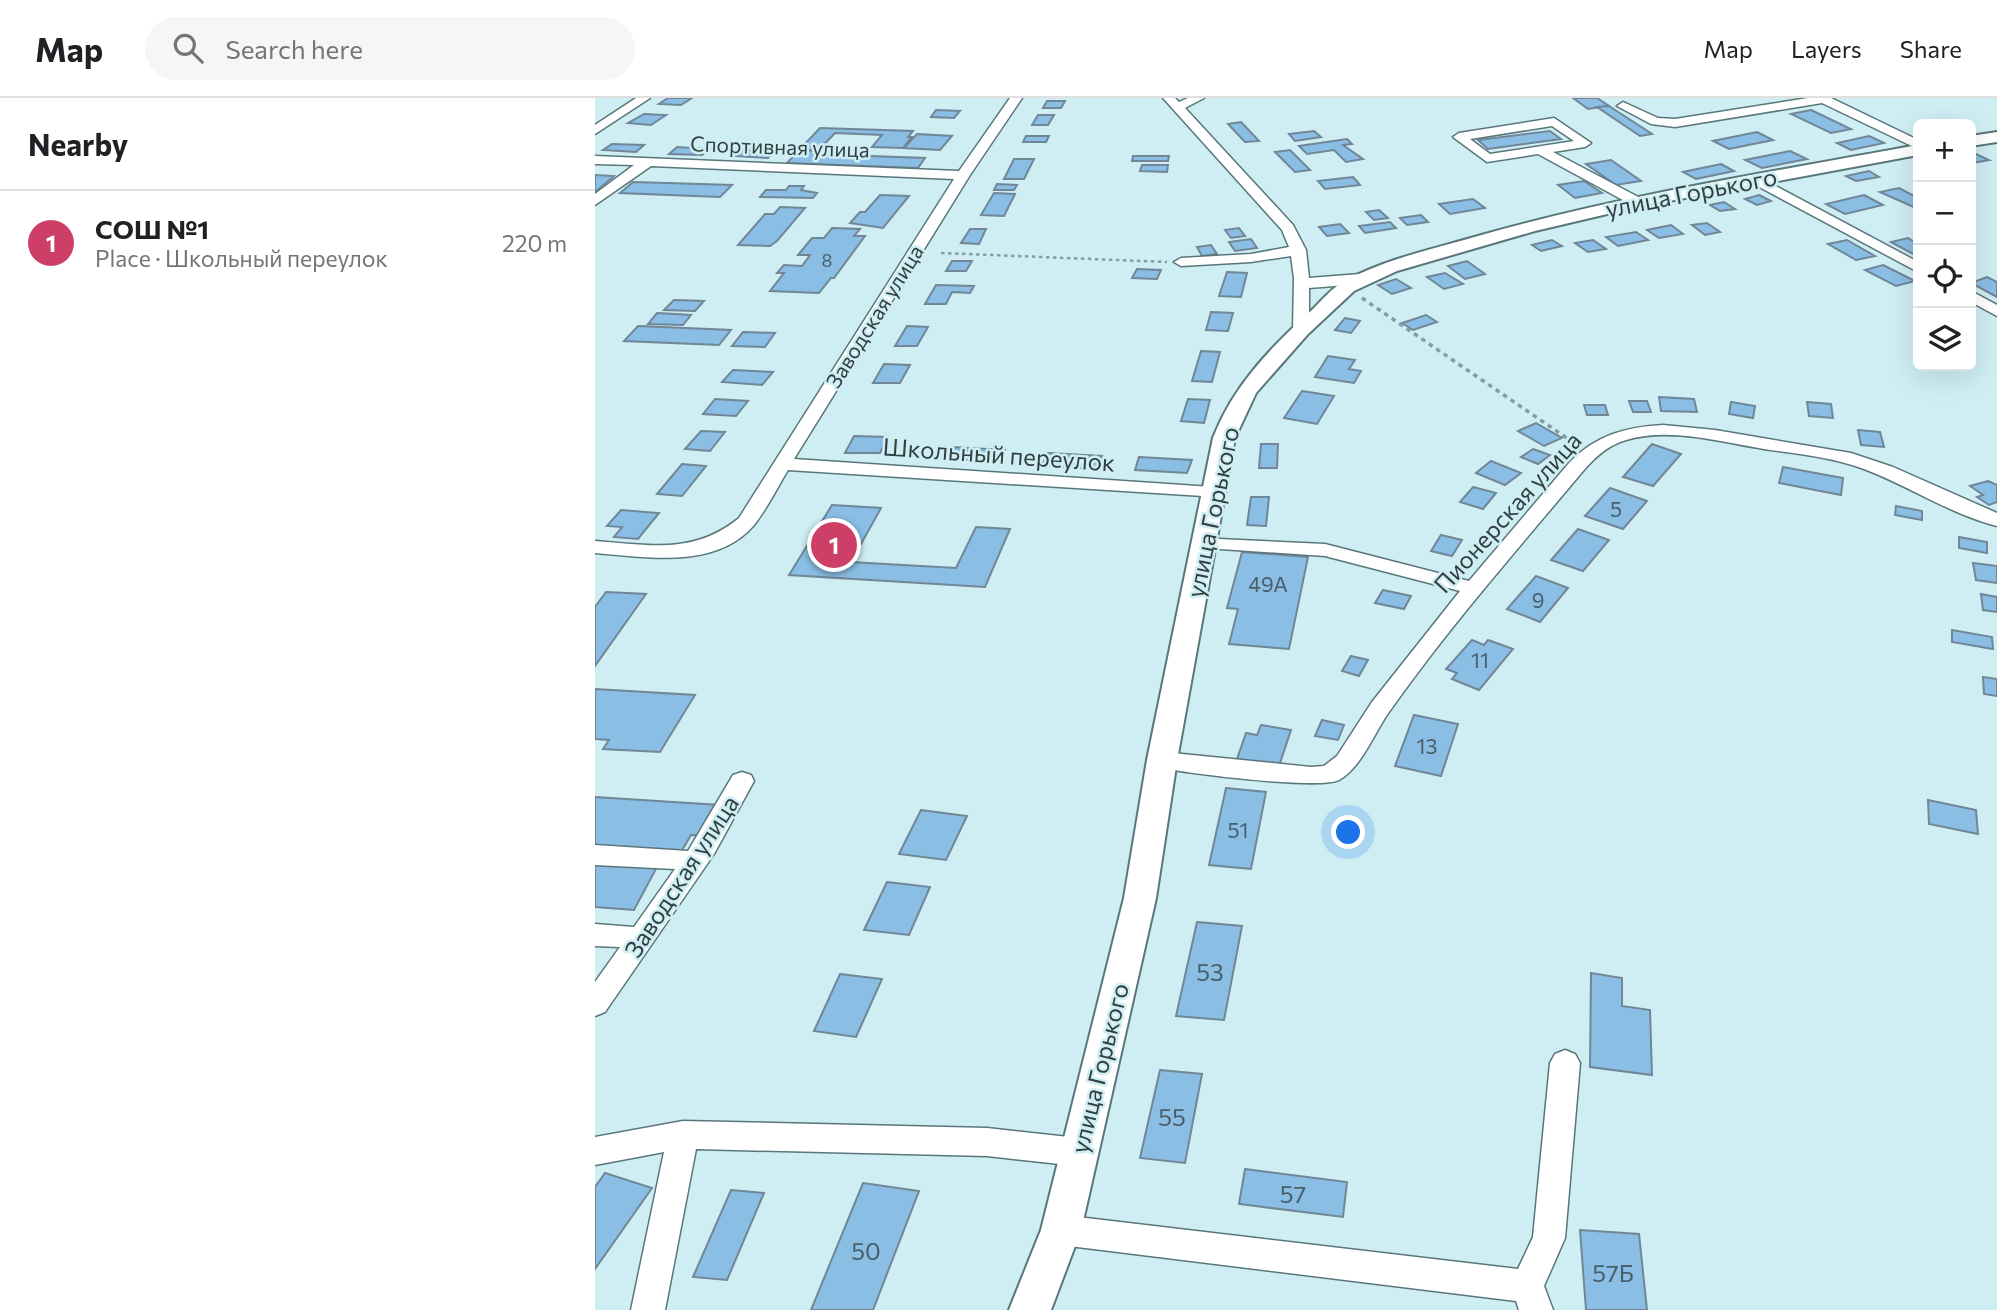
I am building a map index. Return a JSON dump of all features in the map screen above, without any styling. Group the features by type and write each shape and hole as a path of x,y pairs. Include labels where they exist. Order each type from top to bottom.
{"main road":[{"path":"1976,140 1997,138"},
{"name":"улица Горького","path":"1030,1310 1061,1230 1140,898 1162,760 1205,542 1212,493 1224,438 1234,412 1247,390 1301,330 1353,283 1391,267 1518,230 1637,202 1913,148"}],"street":[{"path":"595,130 644,98"},
{"name":"Заводская улица","path":"595,547 686,551 711,546 734,535 746,522 963,175 1016,98"},
{"path":"1173,103 1198,98"},
{"path":"1623,106 1655,121 1675,123 1823,99 1913,144"},
{"path":"1173,103 1288,228 1299,250 1292,274 1301,330"},
{"path":"1540,150 1585,143 1554,122 1459,136 1487,158 1540,150 1637,202"},
{"name":"Спортивная улица","path":"595,160 963,175"},
{"path":"595,201 649,162"},
{"path":"1755,179 1913,265"},
{"path":"1181,262 1251,258 1299,250"},
{"path":"1251,258 1292,274 1329,283 1353,283"},
{"path":"1976,299 1997,311"},
{"name":"Пионерская улица","path":"1162,760 1311,776 1330,774 1345,762 1380,707 1473,589 1588,453 1626,434 1654,430 1718,436 1830,454 1870,465 1997,520"},
{"name":"Школьный переулок","path":"782,464 1212,493"},
{"path":"1205,542 1325,550 1473,589"},
{"name":"Заводская улица","path":"595,1004 695,862 742,781"},
{"path":"595,855 695,862"},
{"path":"595,935 641,938"},
{"path":"1061,1230 1531,1298 1549,1238 1565,1063"},
{"path":"598,1147 683,1135 987,1142 1078,1152"},
{"path":"648,1310 683,1135"}],"path":[{"path":"941,253 1181,262"},
{"path":"1353,283 1588,453"}],"building":[{"path":"668,98 692,98 681,105 659,104"},
{"path":"1573,98 1597,98 1609,106 1588,109"},
{"path":"1047,101 1065,101 1061,108 1043,108"},
{"path":"1609,106 1652,134 1640,136 1597,107"},
{"path":"936,110 960,111 954,118 931,117"},
{"path":"1811,110 1851,129 1831,133 1791,114"},
{"path":"644,114 666,115 651,125 628,123"},
{"path":"1038,115 1054,115 1048,125 1032,125"},
{"path":"1241,122 1259,141 1245,142 1228,124"},
{"path":"820,128 913,131 908,137 912,137 903,148 872,147 882,135 835,133 818,151 799,150"},
{"path":"1314,131 1321,137 1295,141 1289,134"},
{"path":"1550,131 1561,139 1488,149 1478,140"},
{"path":"1757,132 1773,140 1729,149 1713,141"},
{"path":"917,134 952,136 940,150 904,148"},
{"path":"1026,136 1049,136 1046,142 1023,142"},
{"path":"1869,136 1884,143 1851,150 1837,143"},
{"path":"1347,139 1352,144 1343,145 1363,159 1346,162 1334,150 1307,154 1299,146"},
{"path":"612,144 644,145 636,152 603,150"},
{"path":"677,147 710,149 702,155 669,154"},
{"path":"741,150 774,151 768,158 734,156"},
{"path":"799,150 818,151 815,154 925,158 918,168 787,163"},
{"path":"1290,150 1310,170 1295,172 1275,152"},
{"path":"1790,151 1807,159 1762,168 1745,160"},
{"path":"1976,154 1989,160 1976,162"},
{"path":"1133,156 1169,156 1168,161 1132,161"},
{"path":"1014,159 1034,159 1024,179 1004,179"},
{"path":"1611,160 1641,181 1616,185 1586,164"},
{"path":"1721,164 1734,171 1696,179 1683,172"},
{"path":"1142,165 1168,165 1167,172 1140,171"},
{"path":"1869,171 1879,177 1856,181 1846,176"},
{"path":"595,175 614,176 595,192"},
{"path":"1353,177 1360,185 1325,189 1318,181"},
{"path":"1584,181 1602,193 1575,198 1558,185"},
{"path":"633,182 732,185 720,197 620,193"},
{"path":"997,184 1017,185 1014,190 994,190"},
{"path":"789,186 804,186 801,190 817,193 813,198 760,197 766,190 786,190"},
{"path":"1899,188 1913,195 1913,207 1880,192"},
{"path":"994,193 1015,194 1004,216 981,215"},
{"path":"880,195 909,196 883,228 850,223 860,212 865,212"},
{"path":"1759,195 1771,201 1757,205 1745,199"},
{"path":"1864,195 1883,205 1845,214 1826,204"},
{"path":"1473,199 1485,208 1450,214 1439,204"},
{"path":"1724,202 1735,209 1720,211 1710,205"},
{"path":"780,207 805,208 770,246 738,245 765,214 774,214"},
{"path":"1379,210 1388,218 1374,220 1366,212"},
{"path":"1421,215 1428,222 1407,225 1400,218"},
{"path":"1390,222 1396,228 1365,233 1359,226"},
{"path":"1707,223 1720,232 1705,235 1692,225"},
{"path":"1340,224 1349,233 1327,236 1319,227"},
{"path":"1671,225 1683,234 1659,238 1647,230"},
{"path":"832,228 860,229 854,236 865,236 834,278 831,278 819,293 770,291 784,273 777,273 784,265 802,266 810,255 798,255 812,238 824,238"},
{"path":"1239,228 1245,236 1231,238 1225,230"},
{"path":"970,229 986,229 979,244 961,243"},
{"path":"1636,232 1648,240 1618,246 1606,237"},
{"path":"1908,238 1913,241 1913,254 1891,242"},
{"path":"1251,239 1257,248 1235,251 1229,242"},
{"path":"1552,240 1562,246 1541,251 1532,245"},
{"path":"1593,240 1606,249 1588,252 1575,243"},
{"path":"1847,240 1875,256 1856,260 1828,244"},
{"path":"1211,245 1217,254 1202,256 1197,247"},
{"path":"952,261 972,261 966,271 946,271"},
{"path":"1467,261 1485,274 1465,279 1448,266"},
{"path":"1883,265 1913,282 1896,286 1865,270"},
{"path":"1137,269 1161,270 1157,279 1132,278"},
{"path":"1227,272 1247,273 1241,297 1219,296"},
{"path":"1445,273 1463,284 1444,289 1427,277"},
{"path":"1987,277 1997,282 1997,297 1976,286 1976,281"},
{"path":"1396,279 1411,288 1392,294 1378,285"},
{"path":"936,285 974,286 970,293 952,292 946,304 925,304"},
{"path":"674,300 704,301 695,311 664,310"},
{"path":"1211,312 1233,313 1228,331 1206,330"},
{"path":"657,313 691,315 683,325 648,324"},
{"path":"1426,315 1437,322 1413,330 1402,323"},
{"path":"1345,318 1360,321 1351,333 1335,330"},
{"path":"638,326 731,330 719,345 624,341"},
{"path":"907,326 928,327 917,346 895,346"},
{"path":"743,332 775,333 765,347 732,346"},
{"path":"1201,351 1220,352 1212,382 1192,381"},
{"path":"1328,356 1355,360 1349,369 1361,371 1354,383 1315,377"},
{"path":"884,364 910,365 900,383 873,383"},
{"path":"733,370 773,372 762,385 722,382"},
{"path":"1302,391 1334,396 1317,424 1284,418"},
{"path":"1659,397 1694,399 1697,412 1661,411"},
{"path":"715,399 748,401 736,416 703,414"},
{"path":"1188,399 1210,400 1204,423 1181,421"},
{"path":"1629,401 1647,401 1651,412 1633,412"},
{"path":"1731,402 1755,406 1753,418 1729,414"},
{"path":"1807,402 1831,404 1833,418 1809,416"},
{"path":"1584,405 1605,405 1608,415 1587,415"},
{"path":"1536,423 1562,438 1544,446 1518,431"},
{"path":"1858,430 1880,432 1884,447 1861,445"},
{"path":"701,431 725,432 710,451 685,449"},
{"path":"854,436 888,437 880,453 845,453"},
{"path":"1261,444 1278,444 1277,468 1259,468"},
{"path":"1652,444 1681,454 1653,486 1623,477"},
{"path":"951,447 1005,450 999,462 945,458"},
{"path":"1533,449 1550,455 1538,464 1521,457"},
{"path":"1048,453 1102,456 1096,469 1042,465"},
{"path":"1139,457 1192,460 1187,473 1135,470"},
{"path":"1491,461 1521,473 1505,485 1476,473"},
{"path":"682,464 706,466 682,496 657,494"},
{"path":"1783,467 1843,478 1841,495 1779,483"},
{"path":"1988,481 1997,485 1997,502 1989,505 1977,497 1983,495 1970,486"},
{"path":"1473,487 1496,493 1483,509 1460,502"},
{"path":"1610,488 1647,501 1623,529 1585,516"},
{"path":"1251,497 1269,497 1266,526 1247,525"},
{"path":"832,505 881,508 851,562 956,568 976,527 1010,529 985,587 789,575"},
{"path":"1896,506 1922,511 1922,520 1895,515"},
{"path":"621,510 659,513 638,539 614,537 622,527 607,526"},
{"path":"1578,529 1609,540 1583,571 1551,560"},
{"path":"1441,535 1462,540 1452,556 1431,551"},
{"path":"1959,537 1987,542 1987,553 1959,548"},
{"path":"1242,552 1308,557 1289,649 1229,644 1238,609 1227,608"},
{"path":"1973,563 1997,566 1997,583 1976,580"},
{"path":"1536,576 1568,588 1540,622 1507,609"},
{"path":"1383,590 1411,596 1404,609 1375,603"},
{"path":"606,592 646,594 595,666 595,607"},
{"path":"1981,594 1997,597 1997,612 1983,610"},
{"path":"1952,630 1992,637 1993,649 1952,642"},
{"path":"1472,640 1484,645 1488,640 1513,649 1479,690 1452,679 1457,673 1446,669"},
{"path":"1351,656 1368,660 1359,676 1342,671"},
{"path":"1983,677 1997,679 1997,696 1984,694"},
{"path":"595,689 695,695 660,752 603,749 609,740 595,739"},
{"path":"1414,715 1458,724 1441,776 1395,766"},
{"path":"1322,720 1344,725 1338,740 1315,736"},
{"path":"1261,725 1291,730 1279,766 1237,759 1246,733 1257,735"},
{"path":"1226,788 1266,792 1251,869 1209,865"},
{"path":"595,797 719,805 702,836 691,835 681,852 595,847"},
{"path":"1928,800 1976,810 1978,834 1929,824"},
{"path":"921,810 967,816 946,860 899,854"},
{"path":"595,863 657,867 634,910 595,907"},
{"path":"887,882 930,887 909,935 864,930"},
{"path":"1197,922 1242,926 1224,1020 1176,1016"},
{"path":"1591,973 1622,978 1622,1006 1650,1010 1652,1075 1590,1067"},
{"path":"840,974 882,979 856,1037 814,1031"},
{"path":"1160,1070 1202,1074 1185,1163 1140,1158"},
{"path":"1245,1169 1347,1182 1343,1217 1239,1204"},
{"path":"605,1173 652,1188 595,1269 595,1187"},
{"path":"863,1183 919,1191 873,1310 811,1310"},
{"path":"731,1190 764,1193 727,1280 693,1277"},
{"path":"1580,1230 1639,1234 1647,1310 1586,1310"}],"place":[{"name":"СОШ №1","path":"834,545"}]}
